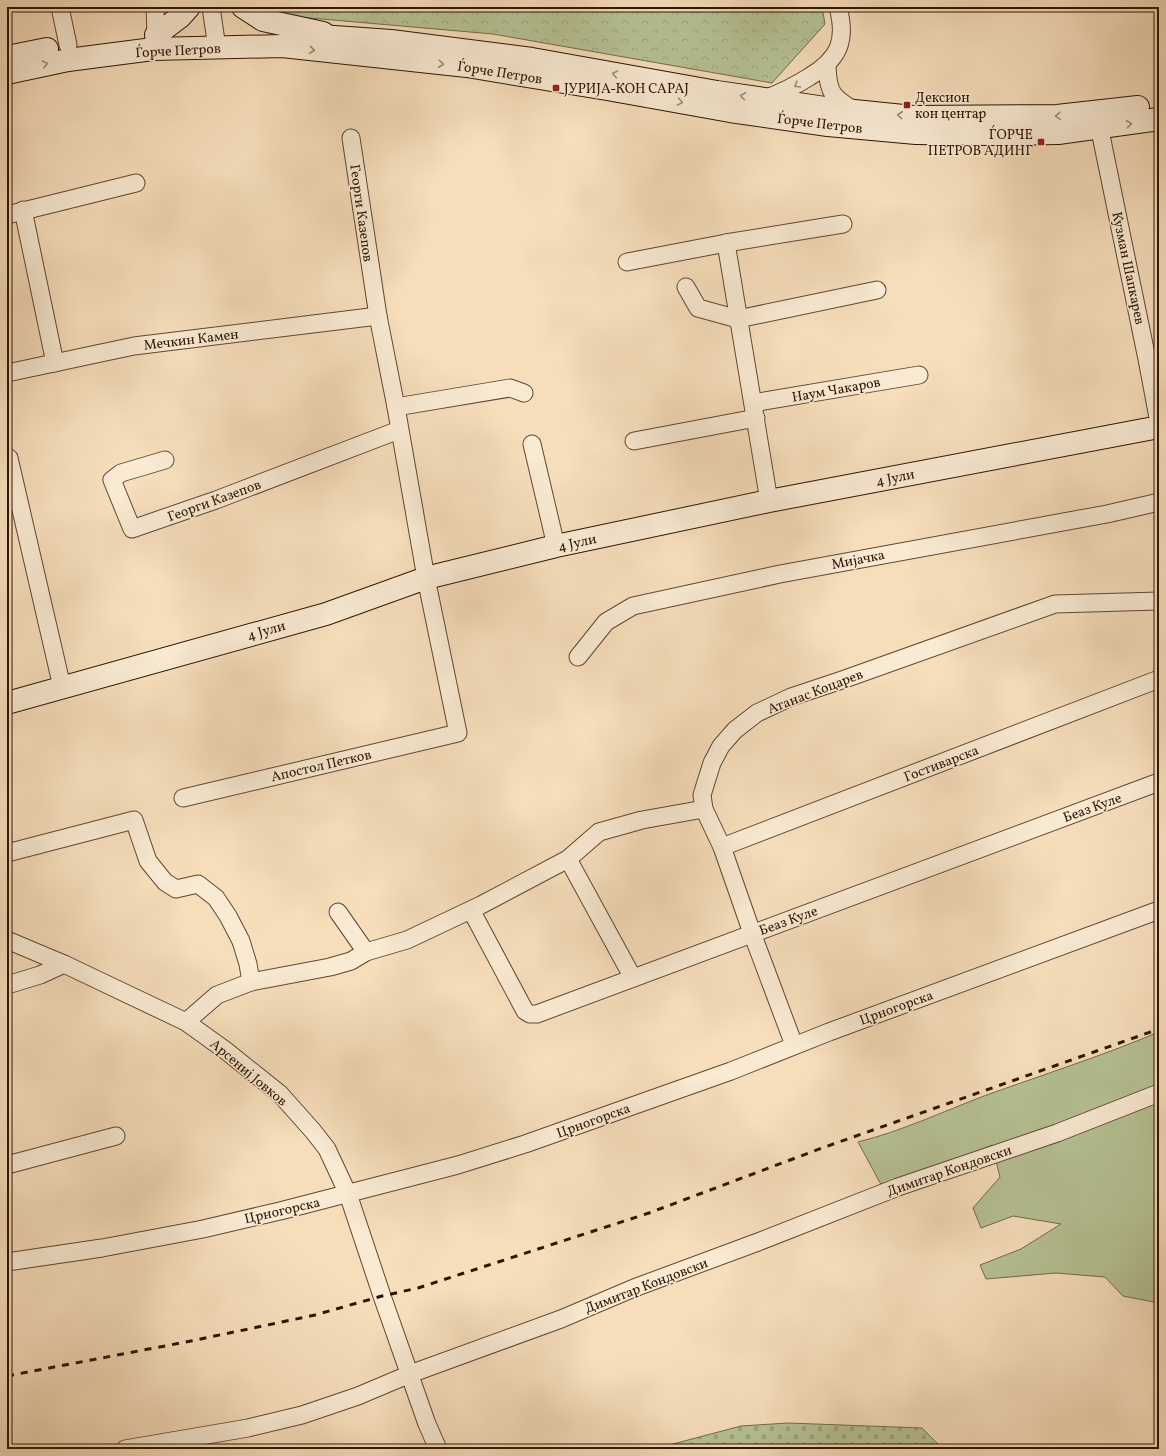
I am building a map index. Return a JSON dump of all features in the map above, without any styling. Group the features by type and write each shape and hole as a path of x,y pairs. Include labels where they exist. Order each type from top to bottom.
{"street":[{"path":"60,7 68,45"},
{"path":"155,7 156,35"},
{"path":"156,35 180,17 189,7"},
{"path":"211,7 216,40"},
{"path":"243,7 263,20 344,37"},
{"path":"764,99 786,91 827,66 836,52 841,40 842,28 838,7"},
{"name":"Ѓорче Петров","path":"7,73 68,60 216,40 281,33 391,41 532,59 717,92 855,111 913,116 1057,116 1098,120 1159,119"},
{"name":"Ѓорче Петров","path":"7,57 68,45 156,35 216,40 467,66 730,111 835,126 916,133 1058,133 1098,120 1159,104"},
{"path":"827,66 827,81 831,91 842,103 855,111"},
{"name":"Кузман Шапкарев","path":"1098,120 1159,423"},
{"name":"Георги Казепов","path":"351,138 378,316 396,407 426,578 458,733"},
{"path":"7,215 136,183"},
{"path":"23,210 55,363"},
{"path":"627,262 726,243 843,224"},
{"path":"726,243 769,501"},
{"path":"686,287 698,308 738,319 877,290"},
{"name":"Мечкин Камен","path":"7,373 134,346 378,316"},
{"name":"Наум Чакаров","path":"634,441 754,410 918,375"},
{"path":"396,407 510,388 524,393"},
{"name":"4 Јули","path":"7,703 326,614 426,578 556,546 769,501 1159,427"},
{"name":"Георги Казепов","path":"165,460 121,473 112,480 132,529 216,500 400,430"},
{"path":"532,444 556,546"},
{"path":"9,458 62,687"},
{"name":"Мијачка","path":"578,657 606,622 633,606 780,574 1106,514 1159,502"},
{"name":"Атанас Коцарев","path":"794,1045 722,847 704,809 702,795 712,763 721,746 735,730 757,713 791,697 1055,604 1159,601"},
{"name":"Гостиварска","path":"722,847 1159,679"},
{"name":"Апостол Петков","path":"183,798 458,733"},
{"name":"Беаз Куле","path":"470,910 525,1011 530,1014 537,1014 1159,782"},
{"path":"186,1022 217,995 251,982 330,967 351,961 366,952 407,940 470,910 568,859 599,832 642,820 704,809"},
{"path":"7,853 134,820 148,861 165,882 176,889 198,884 216,898 228,916 241,941 248,964 251,982"},
{"path":"568,859 633,978"},
{"name":"Црногорска","path":"7,1262 102,1248 203,1229 348,1194 458,1165 525,1144 731,1071 794,1045 1159,910"},
{"path":"338,912 366,952"},
{"name":"Арсениј Јовков","path":"7,940 64,964 186,1022 225,1050 280,1094 327,1149 348,1194 427,1424 438,1449"},
{"path":"7,985 40,975 64,964"},
{"name":"Димитар Кондовски","path":"125,1449 248,1428 302,1415 358,1396 410,1374 561,1319 634,1288 758,1242 898,1187 1057,1133 1159,1094"},
{"path":"7,1165 116,1136"}],"green space":[{"path":"257,7 822,7 825,24 772,83 493,34 287,16"},
{"path":"1159,1032 1159,1303 1123,1296 1105,1277 1056,1273 986,1279 980,1265 1021,1249 1061,1224 1013,1216 981,1228 973,1208 1000,1177 992,1145 884,1190 858,1142 906,1127 984,1096"},
{"path":"788,1423 922,1428 943,1449 654,1449 741,1426"}],"railway":[{"path":"7,1376 191,1341 315,1315 382,1296 418,1288 649,1213 822,1148 1159,1029"}],"place":[{"name":"ЈУРИЈА-КОН САРАЈ","path":"556,88"},
{"name":"Дексион кон центар","path":"907,105"},
{"name":"ЃОРЧЕ ПЕТРОВ АДИНГ","path":"1041,142"}]}
